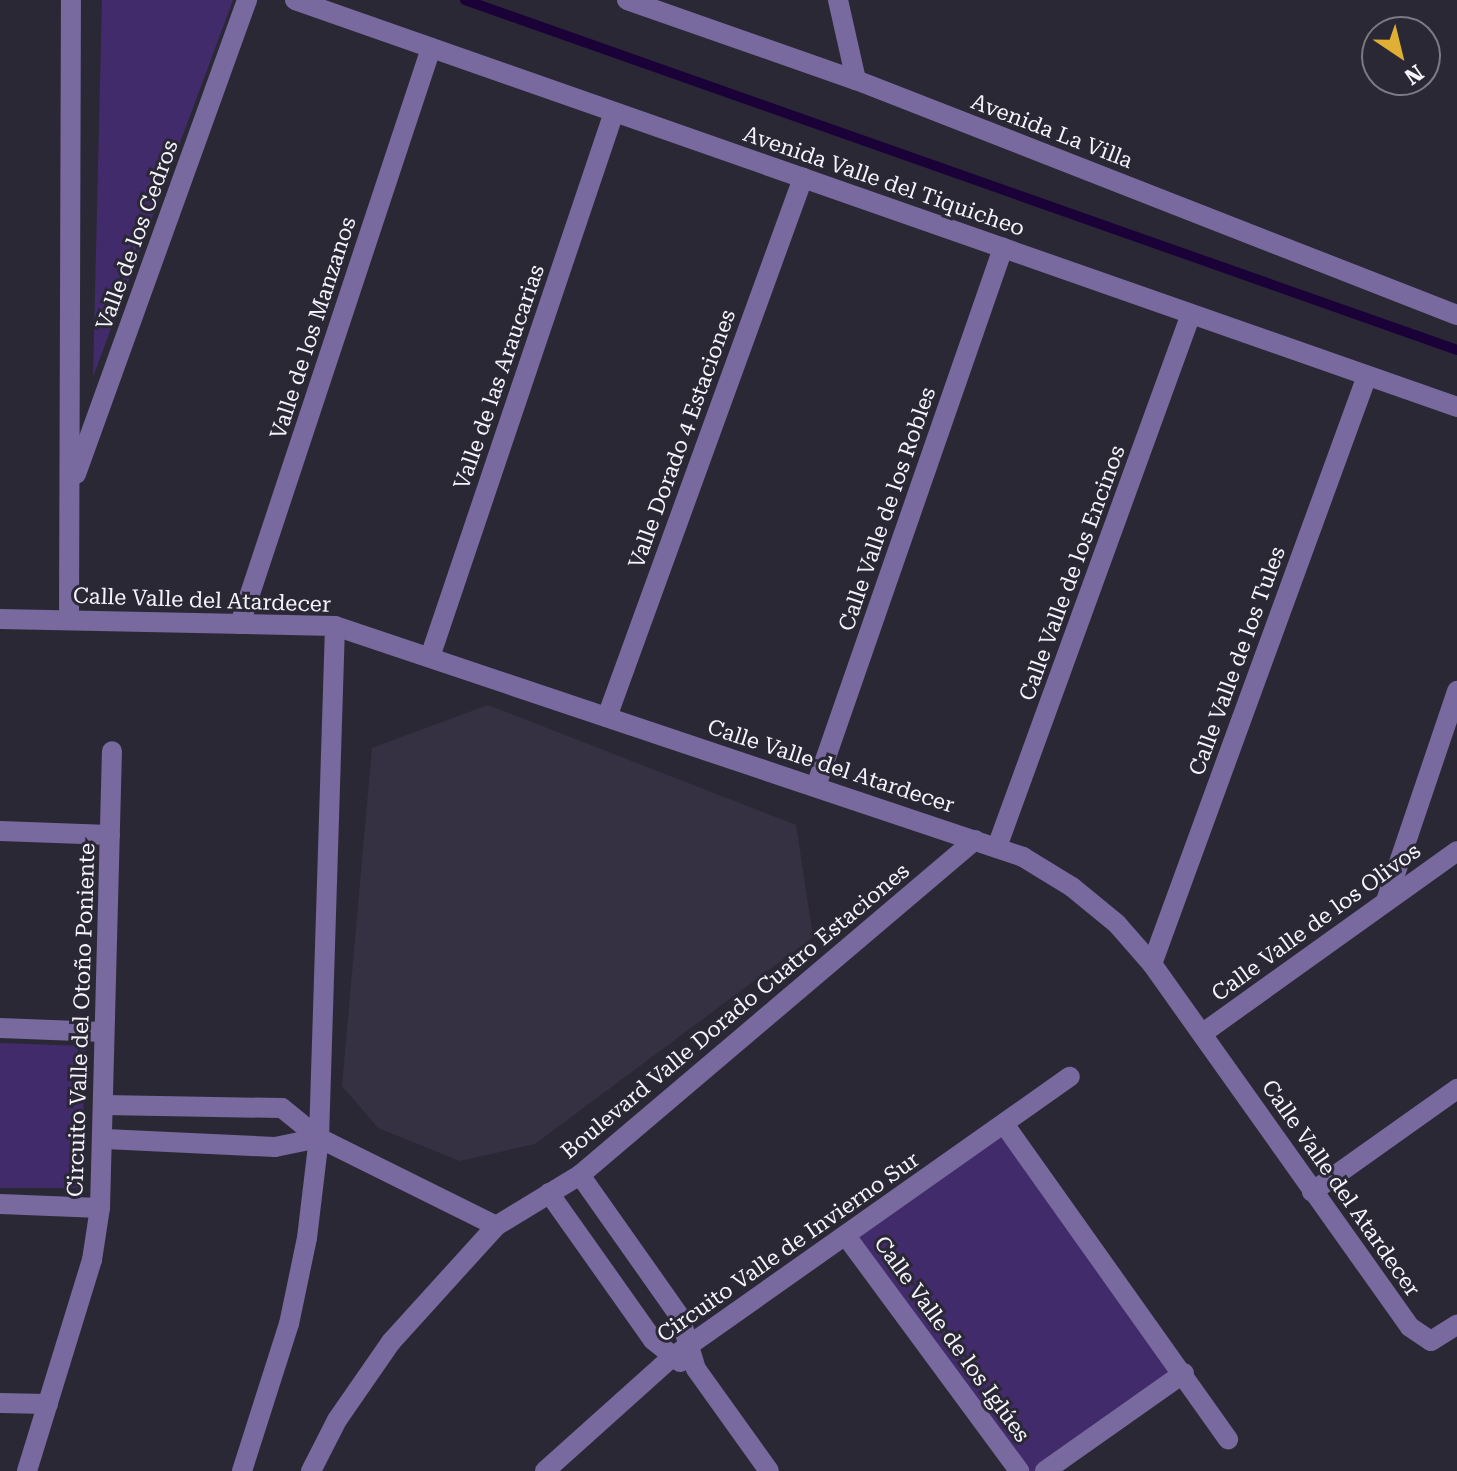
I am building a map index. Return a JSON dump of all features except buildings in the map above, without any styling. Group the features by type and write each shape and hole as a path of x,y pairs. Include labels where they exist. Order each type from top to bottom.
{"street":[{"name":"Valle de los Cedros","path":"69,620 71,0"},
{"name":"Valle de los Cedros","path":"71,487 247,0"},
{"name":"Avenida Valle del Tiquicheo","path":"295,0 1457,407"},
{"name":"Avenida La Villa","path":"627,0 856,80 1457,315"},
{"path":"838,0 856,80"},
{"name":"Valle de los Manzanos","path":"240,624 431,48"},
{"name":"Valle de las Araucarias","path":"430,657 614,112"},
{"name":"Valle Dorado 4 Estaciones","path":"607,717 803,178"},
{"name":"Calle Valle de los Robles","path":"816,786 1003,248"},
{"name":"Calle Valle de los Encinos","path":"997,847 1191,314"},
{"name":"Calle Valle de los Tules","path":"1152,964 1367,376"},
{"name":"Calle Valle del Atardecer","path":"0,619 335,626 997,847 1072,887 1117,924 1152,964 1410,1327 1431,1341 1457,1325"},
{"path":"242,1471 289,1324 307,1238 319,1138 335,626"},
{"path":"1386,901 1457,691"},
{"name":"Circuito Valle del Otoño Poniente","path":"27,1471 92,1260 100,1208 105,1139 103,1032 112,751"},
{"path":"0,831 110,835"},
{"name":"Boulevard Valle Dorado Cuatro Estaciones","path":"311,1471 337,1420 391,1342 496,1226 580,1175 975,840"},
{"name":"Calle Valle de los Olivos","path":"1203,1033 1457,851"},
{"path":"0,1028 103,1032"},
{"name":"Circuito Valle de Invierno Sur","path":"545,1471 671,1358 1070,1077"},
{"path":"1312,1192 1457,1089"},
{"path":"104,1105 282,1108 319,1138 496,1226"},
{"path":"1004,1124 1228,1439"},
{"path":"105,1139 275,1147 319,1138"},
{"path":"580,1175 680,1317 696,1369 769,1471"},
{"path":"549,1193 671,1358 696,1369"},
{"path":"0,1204 100,1208"},
{"name":"Calle Valle de los Iglúes","path":"846,1236 1019,1471"},
{"path":"1045,1471 1184,1373"},
{"path":"0,1403 48,1404"}],"shaded area":[{"path":"102,0 233,0 93,377"},
{"path":"488,705 796,825 813,937 535,1144 460,1161 378,1128 342,1086 372,748"},
{"path":"0,1043 86,1046 80,1188 0,1188"},
{"path":"1001,1128 1180,1372 1045,1471 1020,1471 847,1236"}],"waterway":[{"path":"465,0 1457,350"}]}
